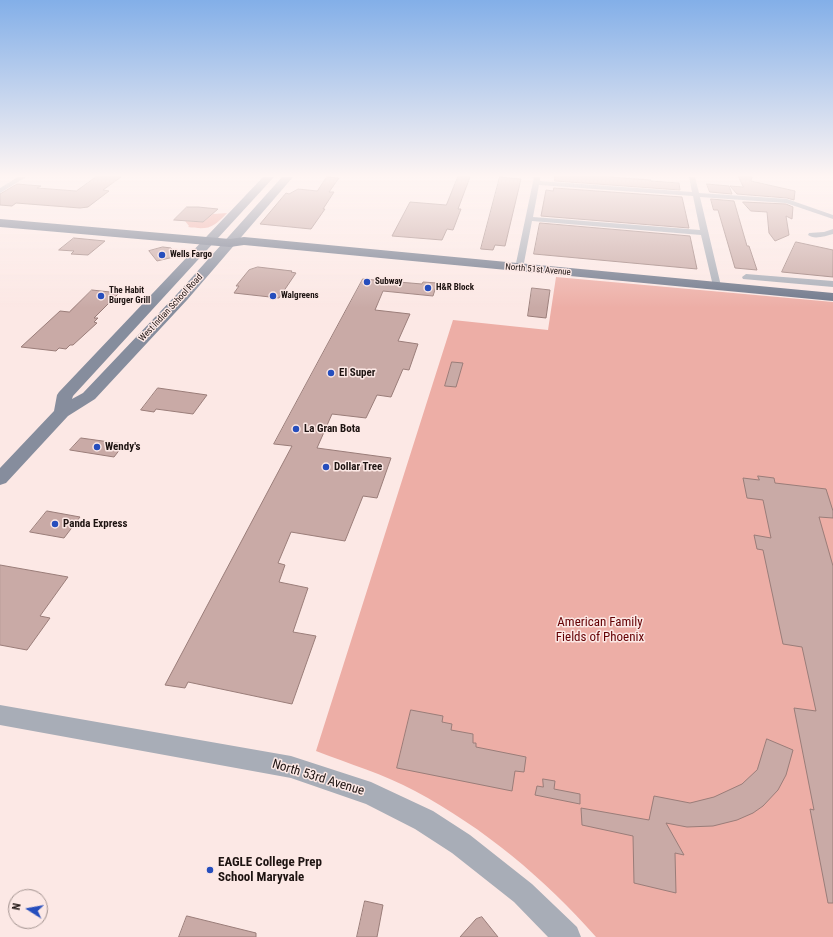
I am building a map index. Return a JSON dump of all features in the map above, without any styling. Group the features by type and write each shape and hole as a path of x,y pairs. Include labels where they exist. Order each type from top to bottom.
{"main road":[{"name":"North 51st Avenue","path":"46,221 213,238"},
{"name":"West Indian School Road","path":"62,412 65,395 229,221"},
{"name":"West Indian School Road","path":"0,479 62,412 89,396 237,240 253,221"},
{"name":"North 51st Avenue","path":"0,223 237,240 519,268 833,296"}],"street":[{"path":"519,268 528,221"},
{"path":"550,221 705,233"},
{"path":"702,221 717,286"},
{"path":"812,235 833,232"},
{"path":"746,277 833,284"},
{"name":"North 53rd Avenue","path":"0,715 291,767 371,794 424,820 461,844 523,893 567,937"}],"green space":[{"path":"185,221 219,221 214,225 206,228 188,227 189,226"},
{"name":"American Family Fields of Phoenix","path":"556,277 833,302 833,937 596,937 555,894 534,875 489,838 465,821 440,805 403,785 379,774 316,751 453,320 548,330"}],"building":[{"path":"185,221 204,221 203,222"},
{"path":"263,221 317,221 311,229 260,224"},
{"path":"400,221 457,221 453,230 447,229 442,240 392,236"},
{"path":"488,221 511,221 505,246 495,245 493,250 481,249"},
{"path":"599,221 687,221 689,228"},
{"path":"721,221 740,221 747,246 749,246 757,270 735,268"},
{"path":"768,221 787,221 789,235 775,241 769,233"},
{"path":"540,223 690,236 697,269 534,254"},
{"path":"74,238 105,241 88,255 71,254 74,251 59,250"},
{"path":"796,242 833,250 833,277 782,272"},
{"path":"163,247 171,248 178,256 157,261 149,251"},
{"name":"Walgreens","path":"258,267 292,271 291,272 296,273 279,298 234,293 239,286 236,286 249,270"},
{"path":"363,279 422,284 423,282 437,283 433,296 383,291 375,310 410,314 398,341 418,344 409,370 403,369 391,397 377,395 366,418 332,414 317,448 391,458 377,498 363,496 345,541 291,532 278,563 285,565 279,582 308,588 293,632 316,636 292,704 188,682 185,688 165,685 292,446 274,444"},
{"path":"532,288 550,290 546,318 528,316"},
{"path":"92,290 119,293 94,318 98,318 94,322 97,323 73,345 70,345 66,349 59,348 56,351 21,347 60,311 69,312"},
{"path":"452,362 463,363 456,387 445,386"},
{"path":"158,388 207,395 193,414 156,409 154,412 141,410"},
{"name":"Wendy's","path":"81,438 124,444 114,457 70,450"},
{"path":"758,476 774,478 775,483 826,489 833,511 833,518 819,517 833,566 833,903 828,903 810,809 814,810 794,708 816,711 802,647 783,644 763,550 757,549 754,535 771,538 763,500 747,498 743,478 759,480"},
{"name":"Panda Express","path":"47,511 80,517 64,538 30,532"},
{"path":"0,565 68,577 40,616 50,618 27,650 0,645"},
{"path":"411,710 443,716 442,722 452,724 451,730 473,734 473,743 476,743 476,747 526,757 524,772 515,771 512,791 397,768"},
{"path":"767,739 793,750 786,775 778,790 763,806 753,813 737,820 713,826 687,827 666,823 684,855 675,853 676,893 634,883 633,836 582,825 581,808 649,820 654,796 690,803 714,797 742,784 757,770"},
{"path":"543,779 555,781 554,789 580,794 580,804 535,795 537,786 543,787"},
{"path":"365,901 383,905 377,937 357,937"},
{"path":"187,916 256,933 256,937 179,937"},
{"path":"482,917 498,937 460,937 476,919"}],"place":[{"name":"Wells Fargo","path":"162,255"},
{"name":"Subway","path":"367,282"},
{"name":"H&R Block","path":"428,288"},
{"name":"The Habit Burger Grill","path":"101,296"},
{"name":"Walgreens","path":"273,296"},
{"name":"El Super","path":"331,373"},
{"name":"La Gran Bota","path":"296,429"},
{"name":"Wendy's","path":"97,447"},
{"name":"Dollar Tree","path":"326,467"},
{"name":"Panda Express","path":"55,524"},
{"name":"EAGLE College Prep School Maryvale","path":"210,870"}]}
